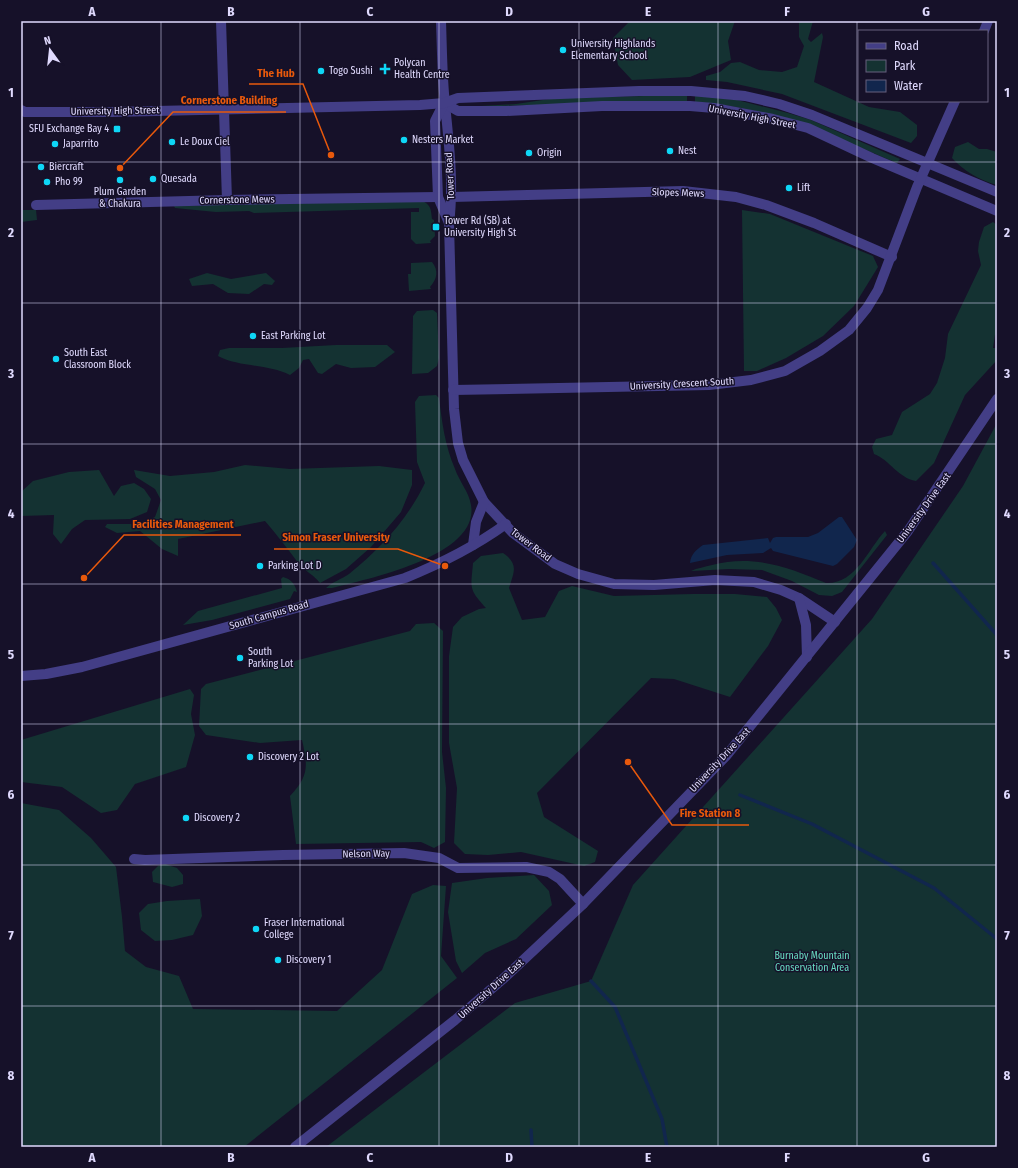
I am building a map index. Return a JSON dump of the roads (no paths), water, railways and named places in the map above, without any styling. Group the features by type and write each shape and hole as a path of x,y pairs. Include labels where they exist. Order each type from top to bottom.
{"street":[{"path":"221,21 227,200"},
{"name":"Tower Road","path":"441,21 444,104 447,121 452,197 449,224 453,390 458,443 463,460 484,502 513,533 529,546 555,564 578,574 614,584 654,586 733,580 766,585 799,598 836,622"},
{"name":"University High Street","path":"23,111 224,109 444,104 458,98 639,91 691,91 745,96 779,104 812,115 997,192"},
{"name":"University Crescent South","path":"453,390 709,385 751,380 785,371 820,351 849,330 867,308 878,290 922,178 955,102"},
{"name":"University High Street","path":"444,104 458,111 506,111 602,106 690,106 714,108 773,118 808,128 872,158 997,211"},
{"name":"Tower Road","path":"444,104 435,121 438,197 449,224"},
{"name":"Slopes Mews","path":"452,197 683,191 736,197 766,205 814,223 892,257"},
{"name":"Cornerstone Mews","path":"36,205 438,197"},
{"name":"University Drive East","path":"295,1147 456,1020 503,979 583,904 726,756 836,622 908,531 997,399"},
{"path":"473,545 476,522 484,502"},
{"name":"South Campus Road","path":"21,676 46,674 82,668 398,580 433,567 473,545 506,524"},
{"path":"799,598 806,626 807,657"},
{"name":"Nelson Way","path":"134,859 145,860 283,855 404,853 439,858 458,868 526,867 543,871 560,879 583,904"}],"water":[{"path":"839,517 842,517 857,540 854,547 837,564 833,566 773,551 771,548 763,553 727,555 690,563 694,552 703,545 768,538 770,543 773,538 776,537 808,537 818,533"}],"waterway":[{"path":"933,563 997,635"},
{"path":"740,795 812,824 934,888 997,939"},
{"path":"591,981 615,1007 662,1119 667,1147"},
{"path":"531,1130 532,1147"}],"place":[{"name":"University Highlands Elementary School","path":"563,50"},
{"name":"Polycan Health Centre","path":"385,69"},
{"name":"Togo Sushi","path":"321,71"},
{"name":"SFU Exchange Bay 4","path":"117,129"},
{"name":"Nesters Market","path":"404,140"},
{"name":"Le Doux Ciel","path":"172,142"},
{"name":"Japarrito","path":"55,144"},
{"name":"Nest","path":"670,151"},
{"name":"Origin","path":"529,153"},
{"name":"The Hub","path":"331,155"},
{"name":"Biercraft","path":"41,167"},
{"name":"Cornerstone Building","path":"120,168"},
{"name":"Quesada","path":"153,179"},
{"name":"Plum Garden & Chakura","path":"120,180"},
{"name":"Pho 99","path":"47,182"},
{"name":"Lift","path":"789,188"},
{"name":"Tower Rd (SB) at University High St","path":"436,227"},
{"name":"East Parking Lot","path":"253,336"},
{"name":"South East Classroom Block","path":"56,359"},
{"name":"Parking Lot D","path":"260,566"},
{"name":"Simon Fraser University","path":"445,566"},
{"name":"Facilities Management","path":"84,578"},
{"name":"South Parking Lot","path":"240,658"},
{"name":"Discovery 2 Lot","path":"250,757"},
{"name":"Fire Station 8","path":"628,762"},
{"name":"Discovery 2","path":"186,818"},
{"name":"Fraser International College","path":"256,929"},
{"name":"Discovery 1","path":"278,960"}],"park label":[{"name":"Burnaby Mountain Conservation Area","path":"812,962"}]}
